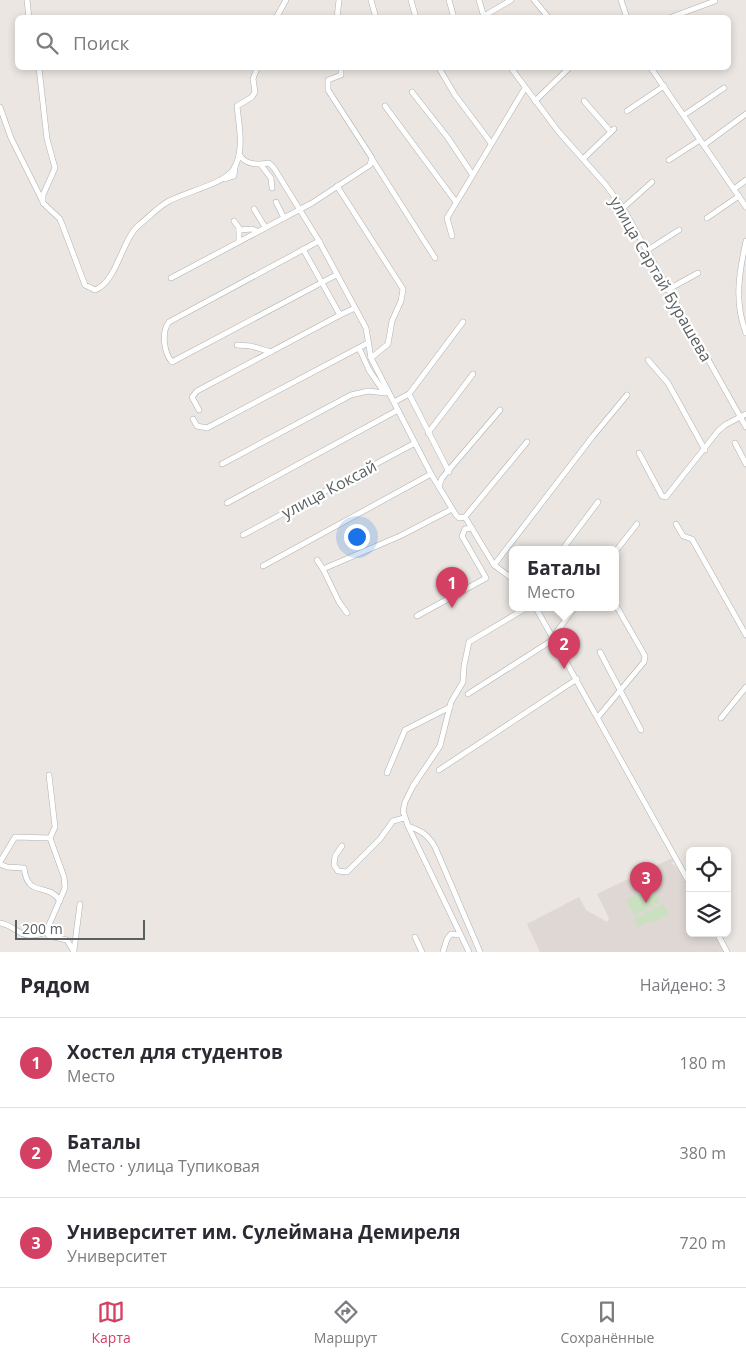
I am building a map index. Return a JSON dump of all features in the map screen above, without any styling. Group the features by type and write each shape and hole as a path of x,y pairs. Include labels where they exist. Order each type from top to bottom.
{"street":[{"path":"27,0 30,15"},
{"path":"278,0 282,6"},
{"path":"278,15 286,0"},
{"path":"337,15 339,0"},
{"path":"371,0 375,15"},
{"path":"411,0 415,15"},
{"path":"449,0 453,15"},
{"path":"479,0 483,15"},
{"path":"487,15 511,0"},
{"path":"534,0 546,15"},
{"path":"621,0 626,15"},
{"path":"677,15 715,1"},
{"path":"39,70 47,140 55,168 43,195 43,202"},
{"path":"0,108 20,157 43,202 60,219 85,285 95,290 105,282 132,233 139,225 170,201 224,179 235,166 240,154 237,106 252,97 255,92 253,79 256,70"},
{"path":"341,70 341,75 328,80 328,90 435,258"},
{"path":"440,70 455,95 491,143"},
{"name":"улица Сартай Бурашева","path":"513,70 558,131 623,208 667,290 743,415 746,427"},
{"path":"535,101 567,70"},
{"path":"652,70 746,207"},
{"path":"627,111 664,86"},
{"path":"452,236 447,218 525,88"},
{"path":"684,115 724,88"},
{"path":"412,92 448,138 472,174"},
{"path":"583,159 612,130 584,101"},
{"path":"385,106 456,202"},
{"path":"669,160 746,114"},
{"path":"240,154 244,160 261,165 271,178 272,188"},
{"path":"171,278 300,210 364,170 370,165 372,158"},
{"path":"261,165 269,161 319,241 366,328 371,358 387,394"},
{"path":"364,170 372,169 382,173"},
{"path":"734,189 746,180"},
{"path":"623,208 652,182"},
{"path":"338,186 403,289 401,301 392,321 388,344 371,358"},
{"path":"707,218 739,196"},
{"path":"276,202 284,218"},
{"path":"254,209 265,227"},
{"path":"234,221 240,230 239,241"},
{"path":"240,230 252,229 257,231"},
{"path":"646,251 679,230"},
{"path":"319,241 169,322 165,329 166,355 172,362 336,275"},
{"path":"746,241 738,292 738,307 746,333"},
{"path":"303,249 340,315"},
{"path":"667,290 698,273"},
{"path":"200,410 192,397 196,391 354,308"},
{"path":"394,402 409,394 463,322"},
{"path":"193,419 197,426 207,428 368,343"},
{"path":"237,345 254,346 272,352"},
{"path":"254,346 260,358"},
{"path":"359,348 380,389 394,402 431,474 459,518 465,517 527,442"},
{"path":"648,360 668,383 705,450"},
{"path":"428,433 473,374"},
{"path":"222,464 350,395 368,391 387,394"},
{"path":"409,394 449,472"},
{"path":"494,565 593,436 627,396"},
{"path":"227,502 398,410"},
{"path":"439,486 442,478 500,410"},
{"path":"639,453 662,496 666,498 724,424 743,415"},
{"name":"улица Коксай","path":"243,535 415,443"},
{"path":"735,443 746,464"},
{"path":"263,566 431,474"},
{"path":"565,546 598,502"},
{"path":"323,569 400,536 452,509"},
{"path":"465,517 494,565 509,576"},
{"path":"619,547 637,524"},
{"path":"676,524 683,536 692,539 746,635"},
{"path":"417,616 486,578 462,536 465,529 472,528"},
{"path":"317,560 339,602 347,613"},
{"path":"469,952 404,818 405,802 413,786 440,746 450,707 463,682 469,642 521,611"},
{"path":"538,611 686,877"},
{"path":"468,694 554,638 572,611"},
{"path":"598,718 644,662 645,656 619,611"},
{"path":"600,652 641,730"},
{"path":"439,770 577,679"},
{"path":"721,718 746,687"},
{"path":"387,773 405,730 450,707"},
{"path":"46,932 60,901 65,882 50,838 55,827 48,775"},
{"path":"342,846 335,856 334,865 338,871 347,872 380,838 393,821 404,818"},
{"path":"408,826 422,830 432,842 480,952"},
{"path":"50,838 15,837 0,863 7,868 24,868 26,880 30,886 51,892 60,901"},
{"path":"74,951 80,904"},
{"path":"0,923 18,933 31,936 46,932"},
{"path":"46,932 49,936 67,940 74,951"},
{"path":"443,952 447,939 451,934 460,934"},
{"path":"415,937 422,952"},
{"path":"719,937 728,952"},
{"path":"463,941 480,952"}],"shaded area":[{"path":"672,858 674,861 671,863 677,867 686,883 686,937 716,937 725,952 540,952 527,924 579,897 586,910 607,922 609,918 597,894"}],"green space":[{"path":"652,886 660,902 634,916 626,900"},
{"path":"663,904 668,914 653,923 651,920 638,927 634,919"}],"place":[{"name":"Хостел для студентов","path":"452,608"},
{"name":"Баталы","path":"564,669"},
{"name":"Университет им. Сулеймана Демиреля","path":"646,903"}]}
